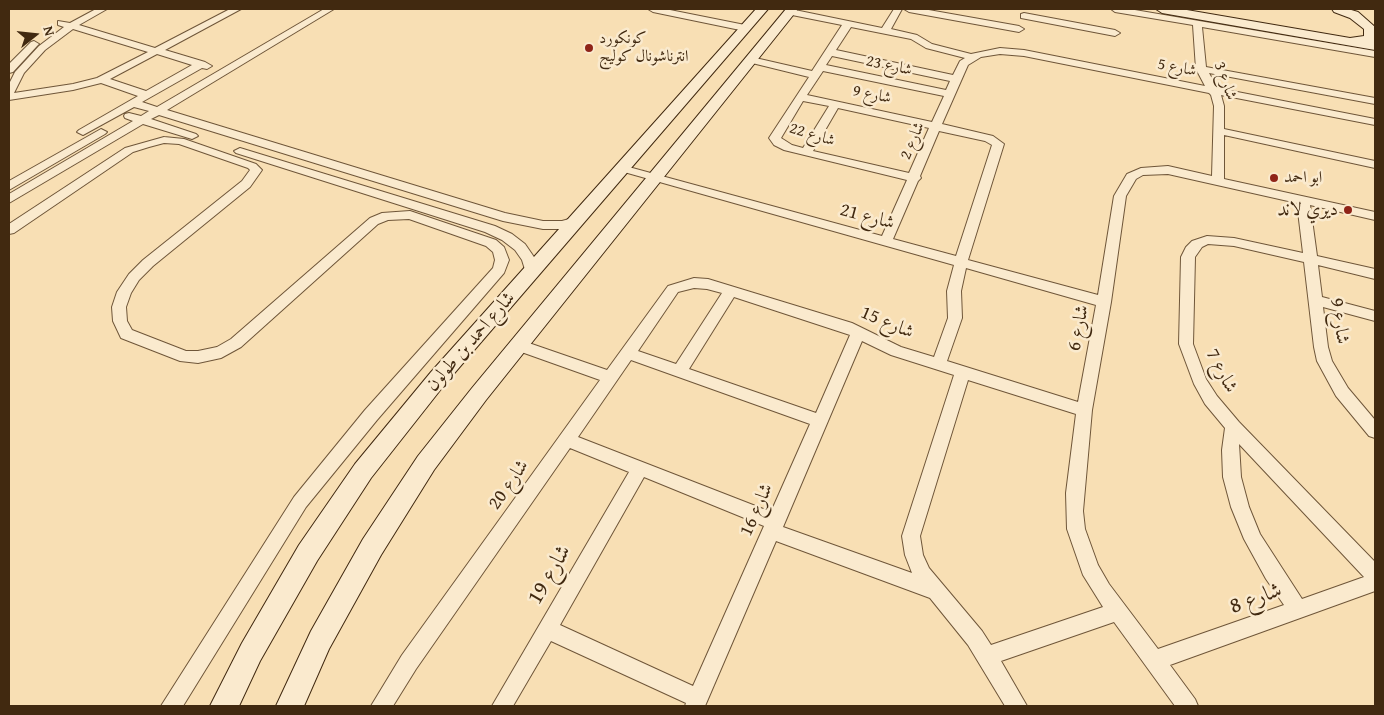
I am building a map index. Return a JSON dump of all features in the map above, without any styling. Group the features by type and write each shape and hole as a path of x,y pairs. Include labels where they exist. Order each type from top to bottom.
{"street":[{"path":"9,93 20,72 42,48 84,9"},
{"path":"9,70 38,41 66,25 102,9"},
{"path":"9,97 73,87 101,80 236,9"},
{"path":"10,185 45,155 133,103 146,101 213,68 314,9"},
{"path":"9,199 330,9"},
{"path":"653,9 745,28"},
{"name":"شارع احمد بن طولون","path":"224,706 251,652 308,553 363,471 438,378 762,9"},
{"path":"885,31 898,9"},
{"path":"908,9 1015,40 1026,12 1116,33"},
{"path":"1115,9 1375,54"},
{"path":"1162,9 1375,46"},
{"path":"1336,9 1354,15 1370,28 1371,39 1348,41"},
{"path":"1336,9 1375,17"},
{"path":"791,10 914,38 932,47 972,57"},
{"name":"شارع احمد بن طولون","path":"290,706 320,640 372,546 426,463 518,345 791,10"},
{"name":"شارع 3","path":"1197,23 1201,69 1213,90 1219,106 1218,181"},
{"name":"شارع 22","path":"848,24 776,134 776,138 782,146 806,153 915,178"},
{"path":"66,25 213,68"},
{"name":"شارع 5","path":"972,57 1015,40 1213,90 1375,122"},
{"name":"شارع 23","path":"829,52 956,79"},
{"name":"شارع 2","path":"886,242 956,79 964,63 972,57"},
{"name":"شارع 23","path":"751,60 951,94"},
{"path":"10,185 128,116 146,101 201,64"},
{"path":"1201,69 1375,101"},
{"path":"101,80 146,101 158,111 503,217 543,225 562,225 576,221"},
{"name":"شارع 9","path":"800,97 989,138 996,142 999,146 961,262"},
{"path":"806,153 835,105"},
{"path":"128,116 490,229 507,237 520,247 529,260 532,273"},
{"path":"1219,131 1375,164"},
{"path":"9,230 129,150 146,144 164,140 180,141 252,166 256,170 246,184 148,263 134,277 124,292 119,307 120,321 126,334 186,356 198,357 221,352 236,343 374,221 386,216 410,215 491,243 499,250 502,260 499,270 371,415 300,502 171,706"},
{"name":"شارع 21","path":"621,168 1104,302"},
{"name":"شارع 6","path":"1188,706 1117,612 1090,569 1076,529 1075,493 1084,410 1104,302 1120,196 1131,177 1140,172 1168,170 1375,216"},
{"name":"شارع 9","path":"1303,200 1321,347 1332,377 1354,409 1375,431"},
{"name":"شارع 7","path":"1310,259 1220,240 1207,240 1197,244 1190,250 1188,258 1186,344 1199,380 1211,400 1232,427 1375,575"},
{"path":"1310,259 1375,274"},
{"path":"939,364 955,318 954,291 961,262"},
{"name":"شارع 15","path":"673,289 686,284 701,283 731,291 859,332 886,347 1084,410"},
{"name":"شارع 20","path":"380,706 409,662 568,440 673,289"},
{"path":"680,372 731,291"},
{"path":"1316,300 1375,316"},
{"name":"شارع 16","path":"696,702 859,332"},
{"path":"518,345 611,378"},
{"path":"628,353 820,421"},
{"path":"963,372 912,536 914,555 922,574 963,621 1018,706"},
{"path":"1232,427 1230,450 1240,507 1253,539 1298,609"},
{"path":"568,440 640,468 773,526 936,591"},
{"name":"شارع 19","path":"502,706 640,468"},
{"name":"شارع 8","path":"1154,661 1375,582"},
{"path":"987,656 1117,612"},
{"path":"547,629 696,702"}],"place":[{"name":"كونكورد انترناشونال كوليج","path":"589,48"},
{"name":"ابو احمد","path":"1274,178"},
{"name":"ديري لاند","path":"1348,210"}]}
